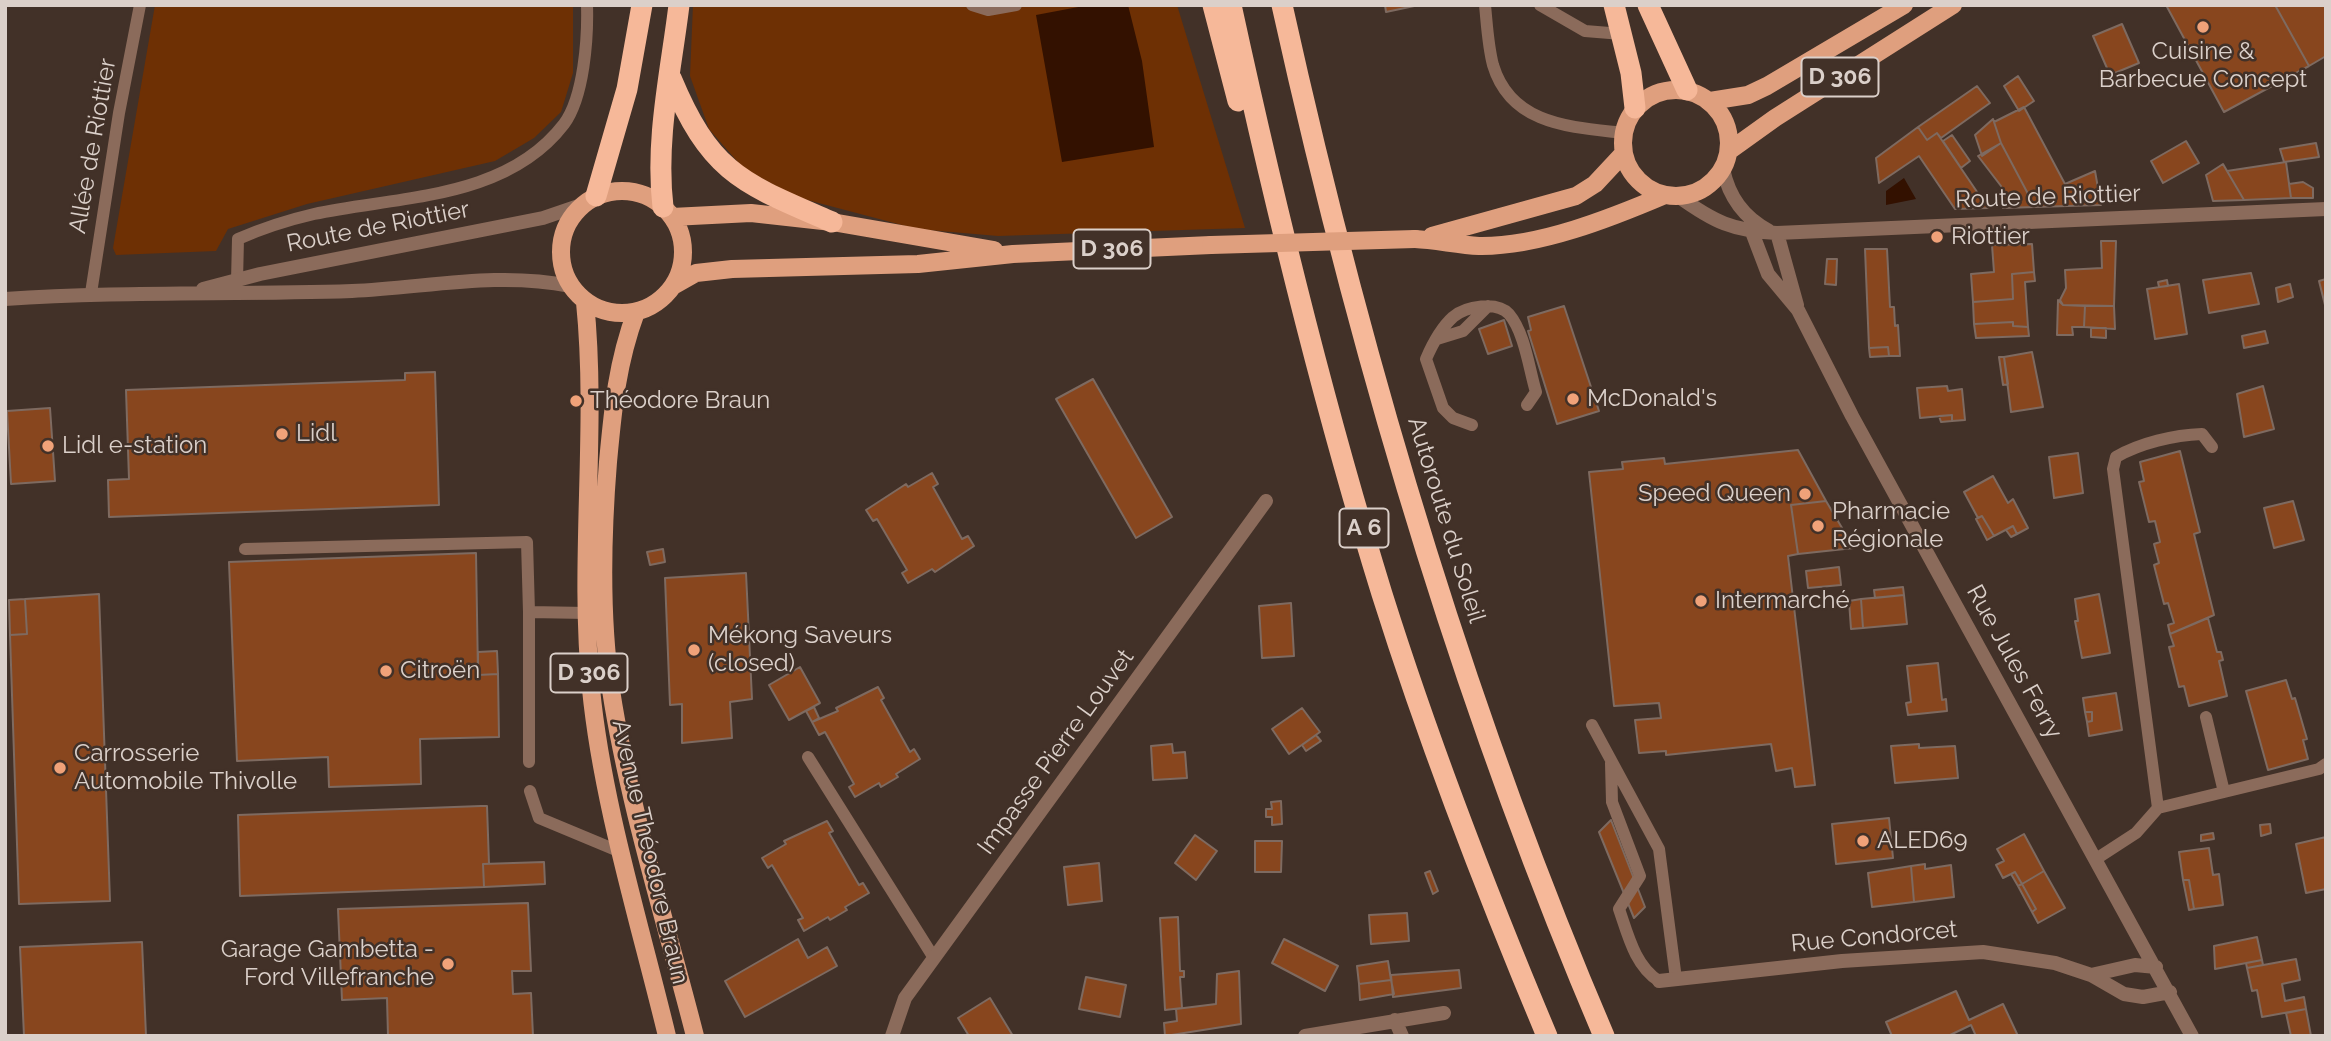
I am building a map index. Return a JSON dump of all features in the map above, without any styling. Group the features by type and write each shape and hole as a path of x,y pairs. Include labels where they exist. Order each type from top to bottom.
{"highway":[{"path":"668,212 660,167 679,5"},
{"path":"1213,5 1268,214 1339,440"},
{"name":"A 6","path":"1231,5 1293,276 1382,594 1435,745 1547,1036"},
{"name":"Autoroute du Soleil","path":"1282,5 1318,166 1357,318 1434,577 1515,814 1604,1036"},
{"path":"1297,5 1318,166"},
{"path":"1614,5 1633,80 1635,108"},
{"path":"1648,5 1687,90"},
{"path":"590,200 627,89 637,11"},
{"path":"671,78 697,135 715,158 738,177 767,194 832,222"}],"main road":[{"name":"D 306","path":"1710,101 1748,95 1904,5"},
{"name":"D 306","path":"1729,151 1775,118 1953,5"},
{"path":"1687,90 1710,101 1726,124 1729,151 1723,169 1704,188 1671,196 1638,181 1623,154 1623,134 1635,108 1659,92 1687,90"},
{"name":"D 306","path":"1417,239 1576,196 1595,184 1623,154"},
{"path":"613,191 631,192 648,197 668,212 679,230 683,251 680,273 673,286 657,302 636,312 604,311 585,302 570,286 562,269 560,251 563,233 571,217 590,200 613,191"},
{"name":"D 306","path":"673,286 696,273 732,269 918,264 1013,254 1417,239 1480,246 1585,226 1671,196"},
{"name":"D 306","path":"668,212 751,213 832,222 1013,254"},
{"name":"Avenue Théodore Braun","path":"585,302 591,357 587,612 591,689 599,753 667,1036"},
{"name":"Avenue Théodore Braun","path":"636,312 620,354 612,410 603,574 606,643 611,690 632,792 695,1036"}],"street":[{"path":"1723,169 1737,204 1748,217 1775,233"},
{"name":"Route de Riottier","path":"1671,196 1733,229 1775,233 2326,209"},
{"name":"Route de Riottier","path":"181,294 543,218 590,200"},
{"name":"Rue Jules Ferry","path":"1752,232 1768,274 1798,310"},
{"name":"Rue Jules Ferry","path":"1775,233 1798,310 1852,416 2192,1036"},
{"name":"Route de Riottier","path":"5,299 91,293 358,290 516,278 570,286"},
{"name":"Impasse Pierre Louvet","path":"892,1036 905,998 1266,501"},
{"name":"Rue Condorcet","path":"1659,981 1842,961 1971,952 2025,957 2091,975 2124,994 2143,997 2170,992"},
{"name":"Rue Condorcet","path":"2091,975 2135,965 2156,967"},
{"path":"1306,1036 1444,1013"},
{"path":"1395,1020 1402,1036"}],"lane":[{"name":"Allée de Riottier","path":"91,293 119,113 140,5"},
{"path":"237,281 238,239 313,215 462,188 499,175 541,147 565,123 583,75 587,5"},
{"path":"972,5 988,10 1016,5"},
{"path":"1485,5 1493,64 1504,86 1524,110 1533,117 1575,128 1623,134"},
{"path":"1540,5 1586,32 1622,34"},
{"path":"1472,425 1453,418 1439,401 1426,359 1453,317 1466,310 1488,306 1501,308 1509,315 1518,331 1536,392 1527,405"},
{"path":"2158,808 2113,469 2116,457 2132,448 2191,434 2202,434 2212,447"},
{"path":"245,549 527,542 529,762"},
{"path":"528,612 587,612"},
{"path":"2206,717 2224,792"},
{"path":"1592,725 1659,849 1676,979"},
{"path":"808,757 934,958"},
{"path":"1610,759 1612,802 1640,876 1619,909 1635,953 1648,974 1659,981"},
{"path":"2096,859 2136,833 2158,808 2319,769 2326,764"},
{"path":"530,791 539,818 623,853"}],"shaded area":[{"path":"155,5 573,5 573,73 561,112 534,138 495,161 307,204 228,229 216,251 116,255 113,248"},
{"path":"693,5 1177,5 1245,228 998,236 917,229 796,197 743,168 709,129 690,76"},
{"path":"1089,5 1128,5 1142,61 1154,147 1062,162 1036,15"},
{"path":"1904,178 1916,199 1886,205 1886,191"}],"building":[{"path":"1385,5 1419,5 1386,12"},
{"path":"2166,5 2275,5 2309,66 2224,112"},
{"path":"2275,5 2326,5 2326,56 2309,66"},
{"path":"2122,24 2139,63 2110,75 2093,36"},
{"path":"2018,76 2034,101 2019,111 2004,86"},
{"path":"1977,86 1990,103 1941,138 1937,133 1927,140 1918,127"},
{"path":"2024,107 2065,184 2095,171 2101,205 2035,207 2001,143 1994,122"},
{"path":"1993,119 2001,143 1982,156 1975,135"},
{"path":"1918,127 1927,140 1937,133 1988,208 1955,209 1919,156 1879,183 1876,158"},
{"path":"1952,135 1970,161 1961,168 1943,141"},
{"path":"2186,141 2199,163 2163,183 2151,161"},
{"path":"2001,143 2035,207 2003,208 2001,186 1978,156"},
{"path":"2316,143 2319,157 2284,162 2280,149"},
{"path":"2286,162 2291,198 2244,200 2227,171"},
{"path":"2223,164 2244,200 2213,201 2206,175"},
{"path":"2303,182 2313,188 2313,198 2291,198 2289,184"},
{"path":"2101,241 2116,241 2114,306 2063,305 2060,300 2066,288 2065,270 2102,268"},
{"path":"2032,244 2034,272 2012,274 2013,299 1973,302 1971,274 1994,272 1992,245"},
{"path":"1865,249 1887,249 1890,307 1894,307 1895,326 1898,325 1900,356 1889,356 1888,347 1869,348"},
{"path":"1827,259 1837,259 1836,285 1825,284"},
{"path":"2034,272 2035,281 2025,282 2028,327 2013,326 2013,322 1974,324 1973,302 2013,299 2012,274"},
{"path":"2251,273 2259,304 2209,313 2203,280"},
{"path":"2326,279 2326,309 2319,281"},
{"path":"2167,280 2168,286 2159,287 2158,282"},
{"path":"2179,284 2187,334 2155,339 2147,289"},
{"path":"2290,284 2293,297 2278,302 2276,288"},
{"path":"2058,300 2063,305 2085,306 2084,327 2072,327 2073,335 2057,335"},
{"path":"1564,306 1599,411 1557,424 1528,331 1531,330 1528,317"},
{"path":"2085,306 2114,306 2115,329 2084,327"},
{"path":"1504,320 1512,346 1488,354 1479,329"},
{"path":"2013,322 2013,326 2028,327 2029,336 1976,338 1974,324"},
{"path":"2091,328 2106,328 2106,338 2091,337"},
{"path":"2265,331 2268,343 2244,348 2242,336"},
{"path":"1888,347 1889,356 1870,357 1869,348"},
{"path":"2032,352 2043,407 2011,412 2004,357"},
{"path":"1999,357 2004,357 2008,384 2003,385"},
{"name":"Lidl","path":"435,372 439,505 109,517 108,480 129,479 126,390 405,380 405,373"},
{"path":"1093,379 1172,517 1136,538 1056,399"},
{"path":"1947,386 1948,391 1962,389 1965,420 1952,421 1952,415 1920,418 1917,388"},
{"path":"2263,386 2274,429 2244,437 2237,394"},
{"path":"50,408 55,481 11,484 7,411"},
{"path":"1952,415 1952,421 1941,422 1939,416"},
{"path":"1798,450 1826,501 1791,505 1798,554 1788,556 1815,785 1795,787 1792,768 1776,771 1771,744 1666,755 1666,751 1639,753 1635,720 1661,718 1659,703 1614,706 1589,472 1623,469 1622,462 1664,458 1665,464"},
{"path":"2180,451 2200,532 2194,534 2214,615 2170,634 2168,625 2174,623 2168,603 2164,604 2154,565 2159,563 2154,544 2160,542 2155,521 2149,522 2139,482 2144,481 2140,462"},
{"path":"2078,453 2083,493 2054,498 2049,457"},
{"path":"932,473 938,484 933,487 962,539 968,536 974,546 935,572 932,569 908,583 902,573 907,570 877,519 873,521 866,510 906,484 908,487"},
{"path":"1993,476 2008,503 2013,499 2028,528 2017,534 2013,526 1994,536 1982,516 1978,518 1964,492"},
{"name":"Pharmacie Régionale","path":"1826,501 1854,548 1798,554 1791,505"},
{"path":"2293,501 2304,540 2274,548 2264,508"},
{"path":"1982,516 1994,536 1987,540 1976,519"},
{"path":"2013,526 2017,534 2011,537 2006,530"},
{"path":"663,549 665,562 650,565 647,552"},
{"path":"476,553 478,675 498,674 499,737 420,739 421,784 329,787 328,757 237,761 229,562"},
{"path":"1839,567 1841,585 1808,588 1806,571"},
{"path":"746,573 752,699 730,702 732,738 682,743 682,704 670,705 665,578"},
{"path":"1903,587 1904,595 1875,598 1874,590"},
{"name":"Carrosserie Automobile Thivolle","path":"99,594 110,901 19,904 10,635 27,634 25,599"},
{"path":"2099,594 2110,653 2082,658 2075,621 2078,621 2075,599"},
{"path":"1904,595 1907,624 1863,628 1861,599"},
{"path":"25,599 27,634 10,635 9,600"},
{"path":"1861,599 1863,628 1851,629 1849,601"},
{"path":"1291,603 1294,656 1262,658 1259,606"},
{"path":"2208,618 2217,652 2221,652 2223,660 2219,661 2227,696 2189,706 2184,686 2179,687 2169,647 2174,646 2170,634"},
{"path":"497,651 498,674 478,675 478,652"},
{"path":"1938,663 1942,700 1946,699 1947,711 1908,715 1906,703 1911,702 1907,666"},
{"path":"800,667 820,703 789,720 769,685"},
{"path":"2286,680 2292,699 2295,698 2307,739 2303,740 2308,759 2268,770 2246,691"},
{"path":"878,687 884,698 881,700 910,752 914,749 920,759 881,787 879,783 855,797 849,787 854,784 825,732 819,735 812,722 838,711 836,708"},
{"path":"2116,693 2122,730 2089,736 2087,722 2092,721 2092,712 2085,712 2083,698"},
{"path":"814,707 819,718 812,722 806,711"},
{"path":"1302,708 1320,732 1289,754 1272,729"},
{"path":"2085,712 2092,712 2092,721 2087,722"},
{"path":"1316,735 1321,741 1306,751 1302,745"},
{"path":"1172,744 1173,753 1185,752 1187,778 1153,780 1151,746"},
{"path":"1919,744 1919,748 1955,746 1958,778 1895,783 1891,746"},
{"path":"1281,801 1282,824 1272,825 1272,817 1266,817 1266,809 1272,809 1271,802"},
{"path":"487,806 489,864 483,864 484,887 240,896 238,815"},
{"name":"ALED69","path":"1889,818 1893,858 1836,864 1832,824"},
{"path":"1611,820 1645,907 1634,918 1599,832"},
{"path":"827,821 833,831 829,833 859,885 863,883 869,893 845,907 847,910 830,920 828,917 804,931 798,920 803,918 772,865 768,868 762,858 786,844 784,841"},
{"path":"2270,824 2271,833 2261,836 2260,825"},
{"path":"2213,833 2214,839 2201,841 2201,835"},
{"path":"2024,834 2044,871 2022,884 2015,872 2003,878 1996,865 2004,861 1997,849"},
{"path":"1195,835 1217,851 1196,880 1175,863"},
{"path":"2326,837 2326,889 2306,893 2296,844"},
{"path":"1255,841 1282,841 1281,872 1255,872"},
{"path":"2209,848 2213,875 2219,874 2223,905 2194,909 2189,880 2183,880 2179,852"},
{"path":"544,862 545,884 484,887 483,864"},
{"path":"1099,863 1102,901 1068,905 1064,867"},
{"path":"1925,864 1925,869 1951,865 1954,897 1914,902 1911,866"},
{"path":"1911,866 1914,902 1872,907 1868,873"},
{"path":"1430,871 1438,891 1433,894 1425,873"},
{"path":"2044,871 2065,908 2038,923 2032,912 2036,909 2022,884"},
{"path":"2015,872 2022,884 2018,886 2011,874"},
{"path":"2183,880 2189,880 2194,909 2189,910"},
{"path":"2022,884 2036,909 2032,912 2018,886"},
{"path":"528,903 531,971 512,971 513,994 531,993 533,1036 388,1036 387,998 342,1000 338,909"},
{"path":"1407,913 1409,941 1371,944 1369,915"},
{"path":"1178,917 1180,971 1184,971 1184,977 1180,977 1182,1008 1165,1010 1160,918"},
{"path":"2257,937 2262,960 2215,969 2214,946"},
{"path":"798,939 808,958 827,947 837,966 745,1017 725,981"},
{"path":"1284,939 1338,966 1325,991 1272,963"},
{"path":"142,942 146,1036 24,1036 20,947"},
{"path":"2296,959 2300,980 2282,984 2285,1001 2304,997 2306,1009 2262,1017 2257,990 2252,991 2247,968"},
{"path":"2262,960 2263,965 2247,968 2246,963"},
{"path":"1388,961 1391,980 1359,984 1357,966"},
{"path":"1459,970 1461,988 1393,997 1391,975"},
{"path":"1239,971 1241,1024 1165,1036 1164,1023 1177,1021 1176,1009 1216,1004 1217,974"},
{"path":"1086,977 1126,985 1120,1017 1079,1009"},
{"path":"1391,980 1394,994 1360,1000 1359,984"},
{"path":"1956,991 1969,1020 2003,1004 2018,1036 1976,1036 1971,1025 1948,1036 1892,1036 1886,1022"},
{"path":"990,998 1013,1036 969,1036 958,1018"},
{"path":"2306,1009 2311,1036 2291,1036 2286,1013"}],"place":[{"name":"Cuisine & Barbecue Concept","path":"2203,27"},
{"name":"Riottier","path":"1937,237"},
{"name":"McDonald's","path":"1573,399"},
{"name":"Théodore Braun","path":"576,401"},
{"name":"Lidl","path":"282,434"},
{"name":"Lidl e-station","path":"48,446"},
{"name":"Speed Queen","path":"1805,494"},
{"name":"Pharmacie Régionale","path":"1818,526"},
{"name":"Intermarché","path":"1701,601"},
{"name":"Mékong Saveurs (closed)","path":"694,650"},
{"name":"Citroën","path":"386,671"},
{"name":"Carrosserie Automobile Thivolle","path":"60,768"},
{"name":"ALED69","path":"1863,841"},
{"name":"Garage Gambetta - Ford Villefranche","path":"448,964"}]}
